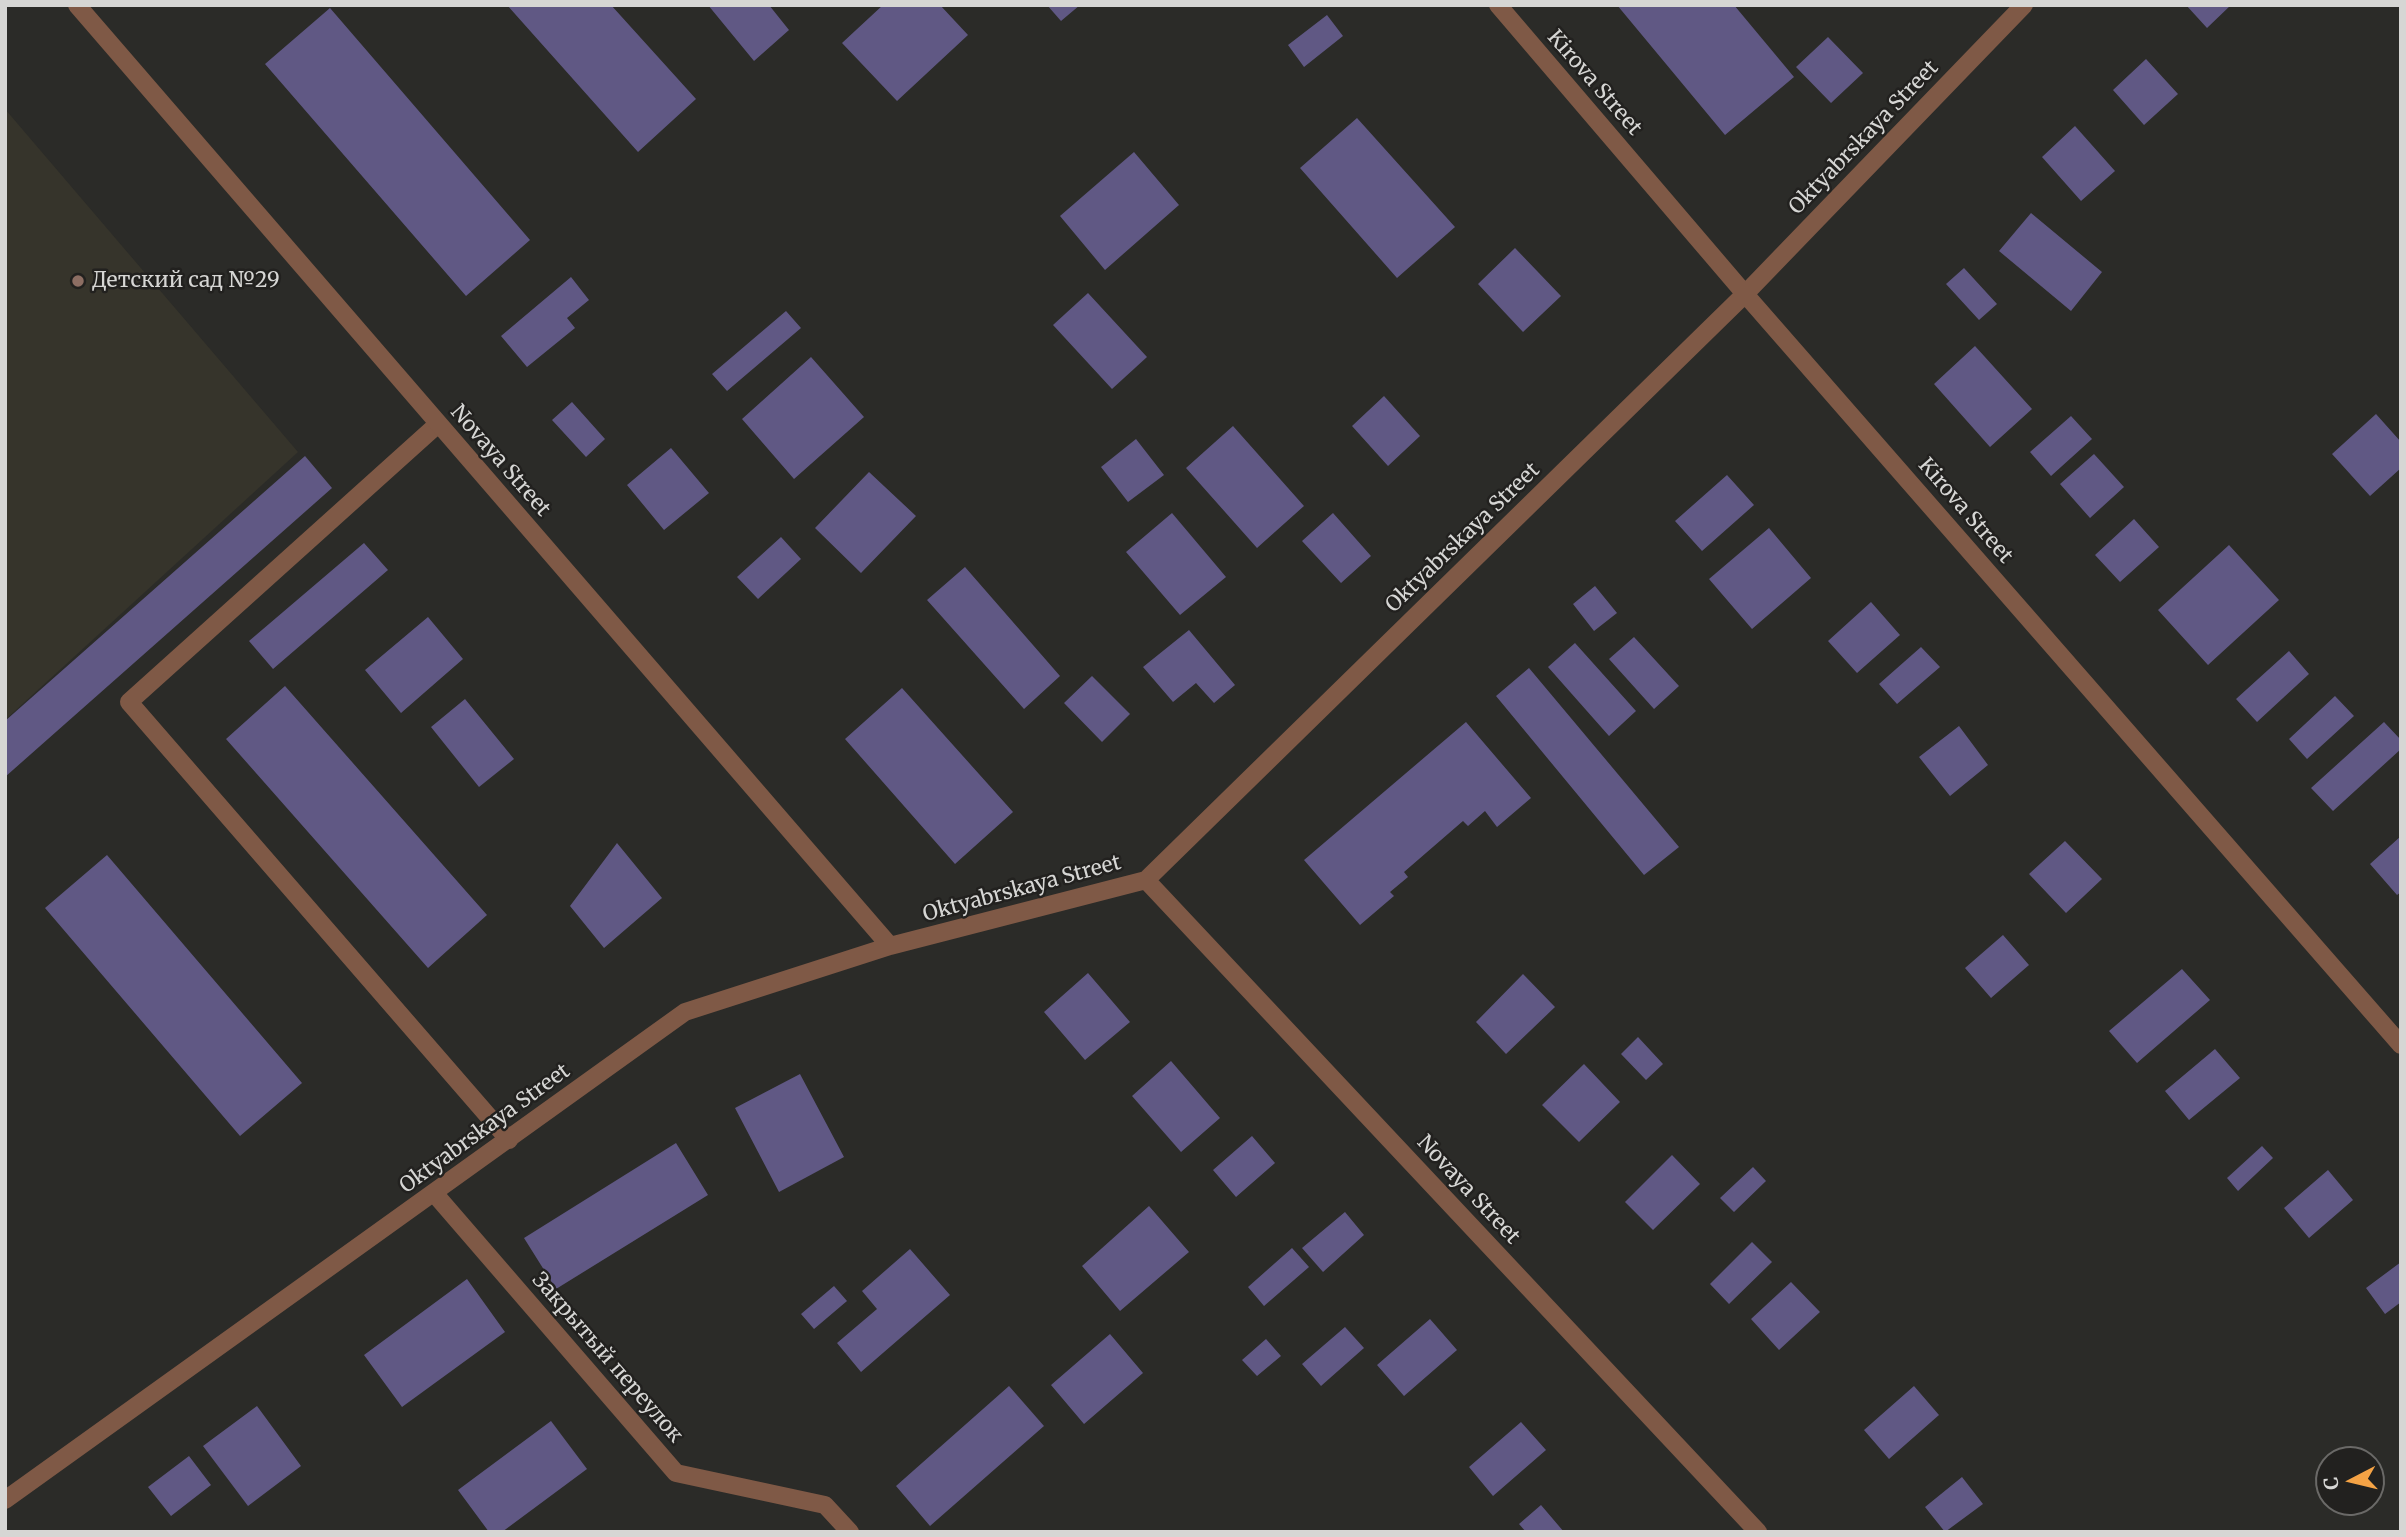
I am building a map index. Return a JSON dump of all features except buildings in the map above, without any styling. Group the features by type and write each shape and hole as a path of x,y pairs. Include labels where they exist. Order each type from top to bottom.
{"street":[{"name":"Novaya Street","path":"77,5 890,946"},
{"name":"Kirova Street","path":"1498,5 1745,294 2401,1045"},
{"name":"Oktyabrskaya Street","path":"5,1500 685,1012 890,946 1146,880 1745,294 2024,5"},
{"path":"438,424 129,702 509,1140"},
{"name":"Novaya Street","path":"1146,880 1758,1532"},
{"name":"Закрытый переулок","path":"434,1194 676,1473 825,1504 849,1532"}],"shaded area":[{"name":"Детский сад №29","path":"5,109 298,452 5,720"}],"place":[{"name":"Детский сад №29","path":"78,281"}]}
